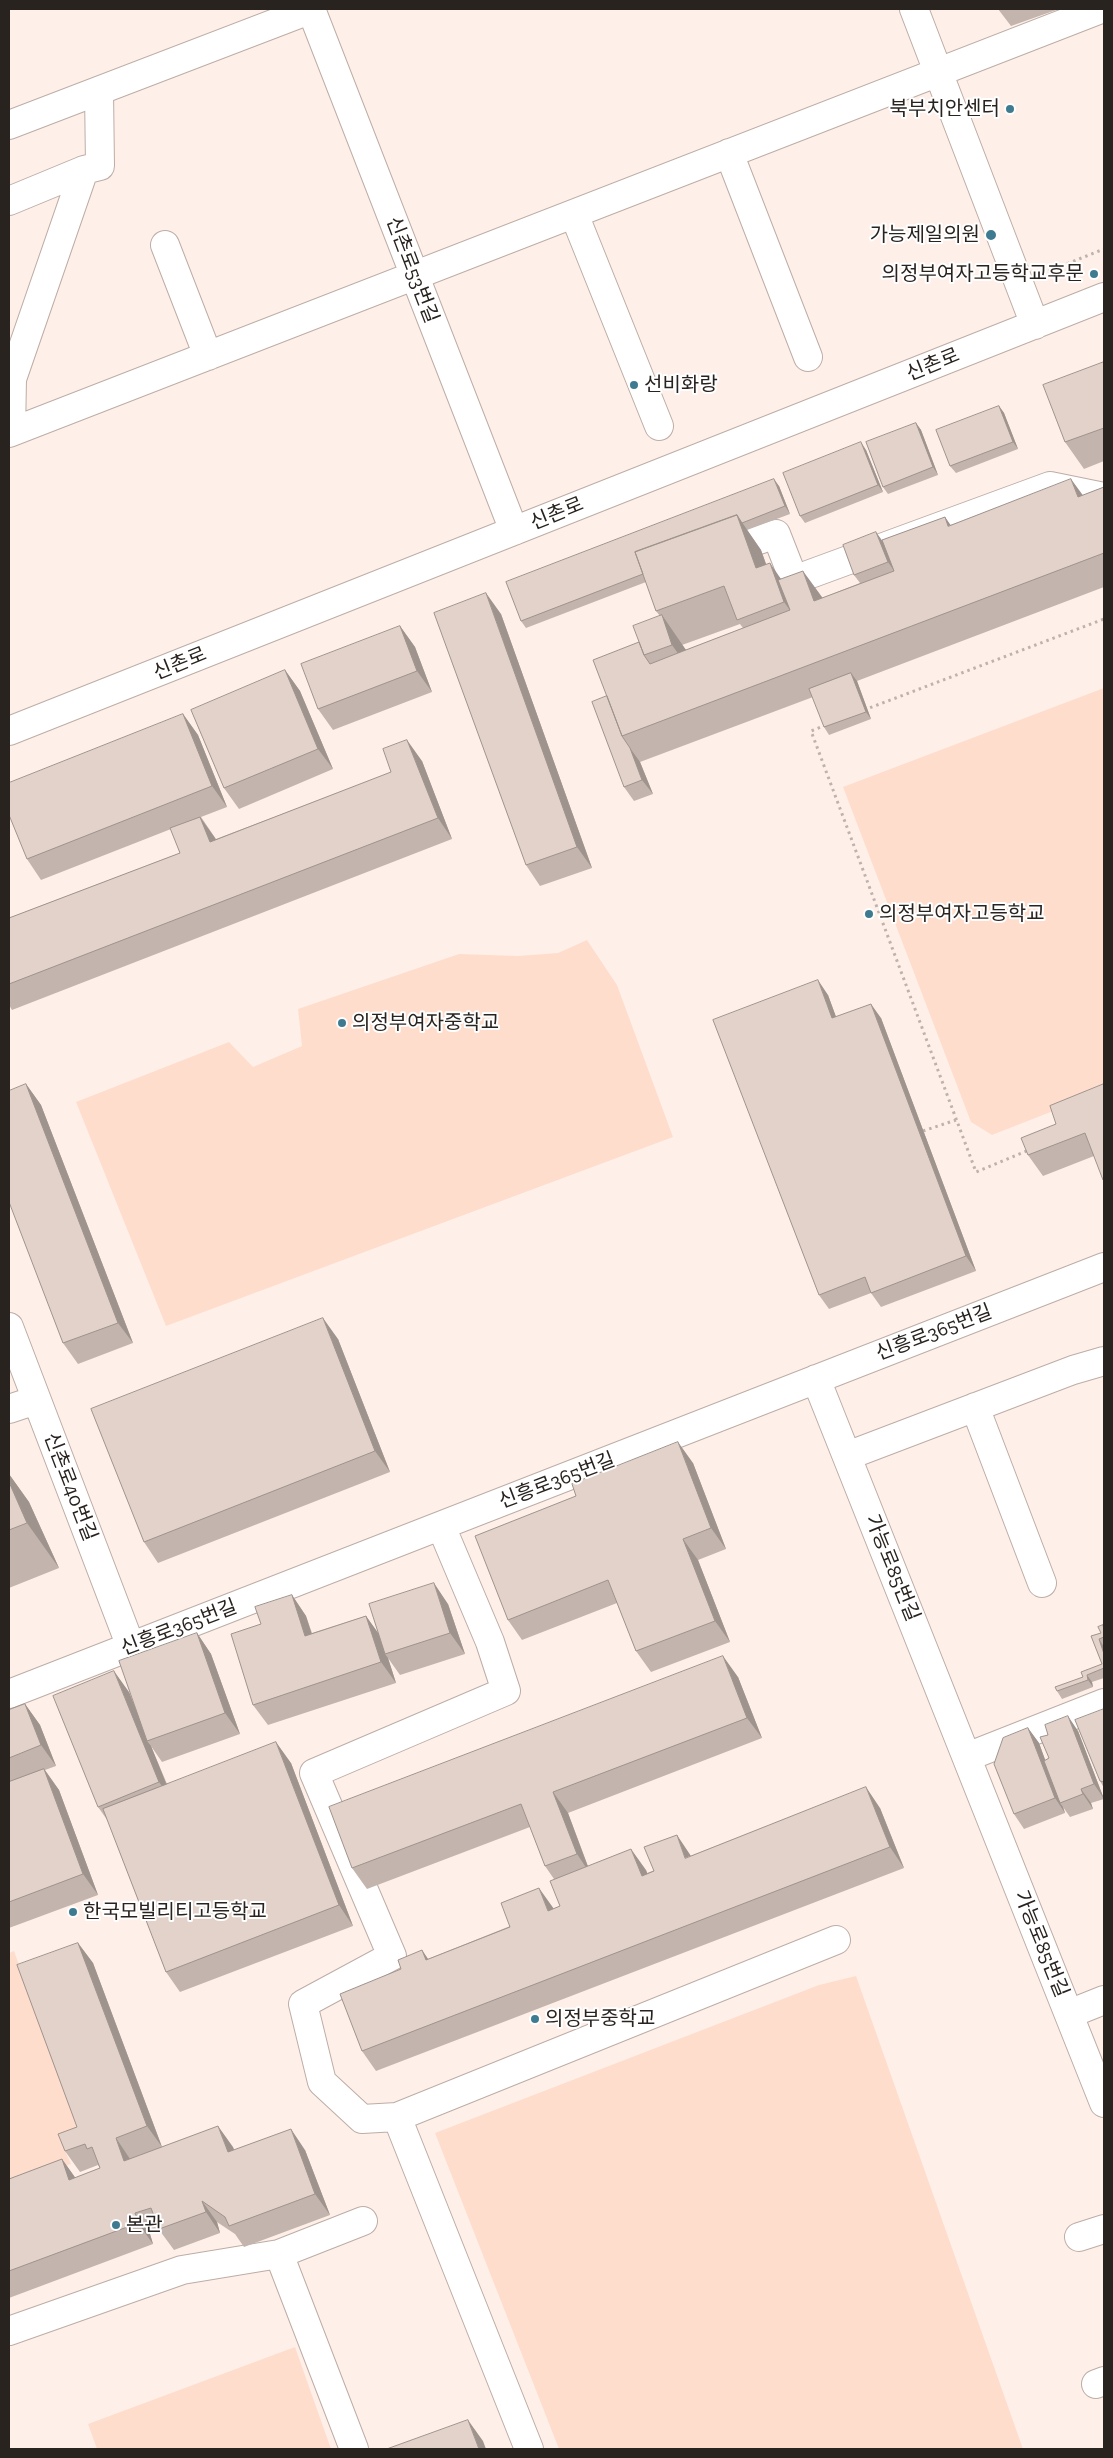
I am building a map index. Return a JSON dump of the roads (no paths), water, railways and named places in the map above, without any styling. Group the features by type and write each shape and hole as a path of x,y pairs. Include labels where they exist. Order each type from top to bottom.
{"street":[{"path":"9,125 312,9"},
{"name":"신촌로53번길","path":"312,9 514,531"},
{"path":"914,9 1035,325"},
{"path":"84,170 10,379 10,433 938,72 1101,16"},
{"path":"9,200 84,170 100,166 99,91"},
{"path":"728,153 808,357"},
{"path":"574,214 659,426"},
{"path":"165,245 208,356"},
{"name":"신촌로","path":"9,731 1104,297"},
{"path":"693,563 776,534 794,580 1050,486 1104,497"},
{"name":"신흥로365번길","path":"9,1694 1104,1267"},
{"name":"신촌로40번길","path":"9,1328 131,1647"},
{"path":"847,1456 1104,1360"},
{"name":"가능로85번길","path":"816,1379 1104,2103"},
{"path":"9,1409 36,1400"},
{"path":"975,1407 1042,1583"},
{"path":"441,1526 490,1642 506,1691 314,1773 392,1956 303,2004 322,2082 362,2119 398,2117 836,1940"},
{"path":"966,1757 1104,1703"},
{"path":"1069,2014 1104,2000"},
{"path":"398,2117 529,2449"},
{"path":"9,2331 182,2270 278,2254 363,2221"},
{"path":"1078,2238 1104,2229"},
{"path":"278,2254 354,2449"}],"place":[{"name":"북부치안센터","path":"1010,109"},
{"name":"가능제일의원","path":"991,235"},
{"name":"의정부여자고등학교후문","path":"1094,274"},
{"name":"선비화랑","path":"634,385"},
{"name":"의정부여자고등학교","path":"869,914"},
{"name":"의정부여자중학교","path":"342,1023"},
{"name":"한국모빌리티고등학교","path":"73,1912"},
{"name":"의정부중학교","path":"535,2019"},
{"name":"본관","path":"116,2225"}]}
